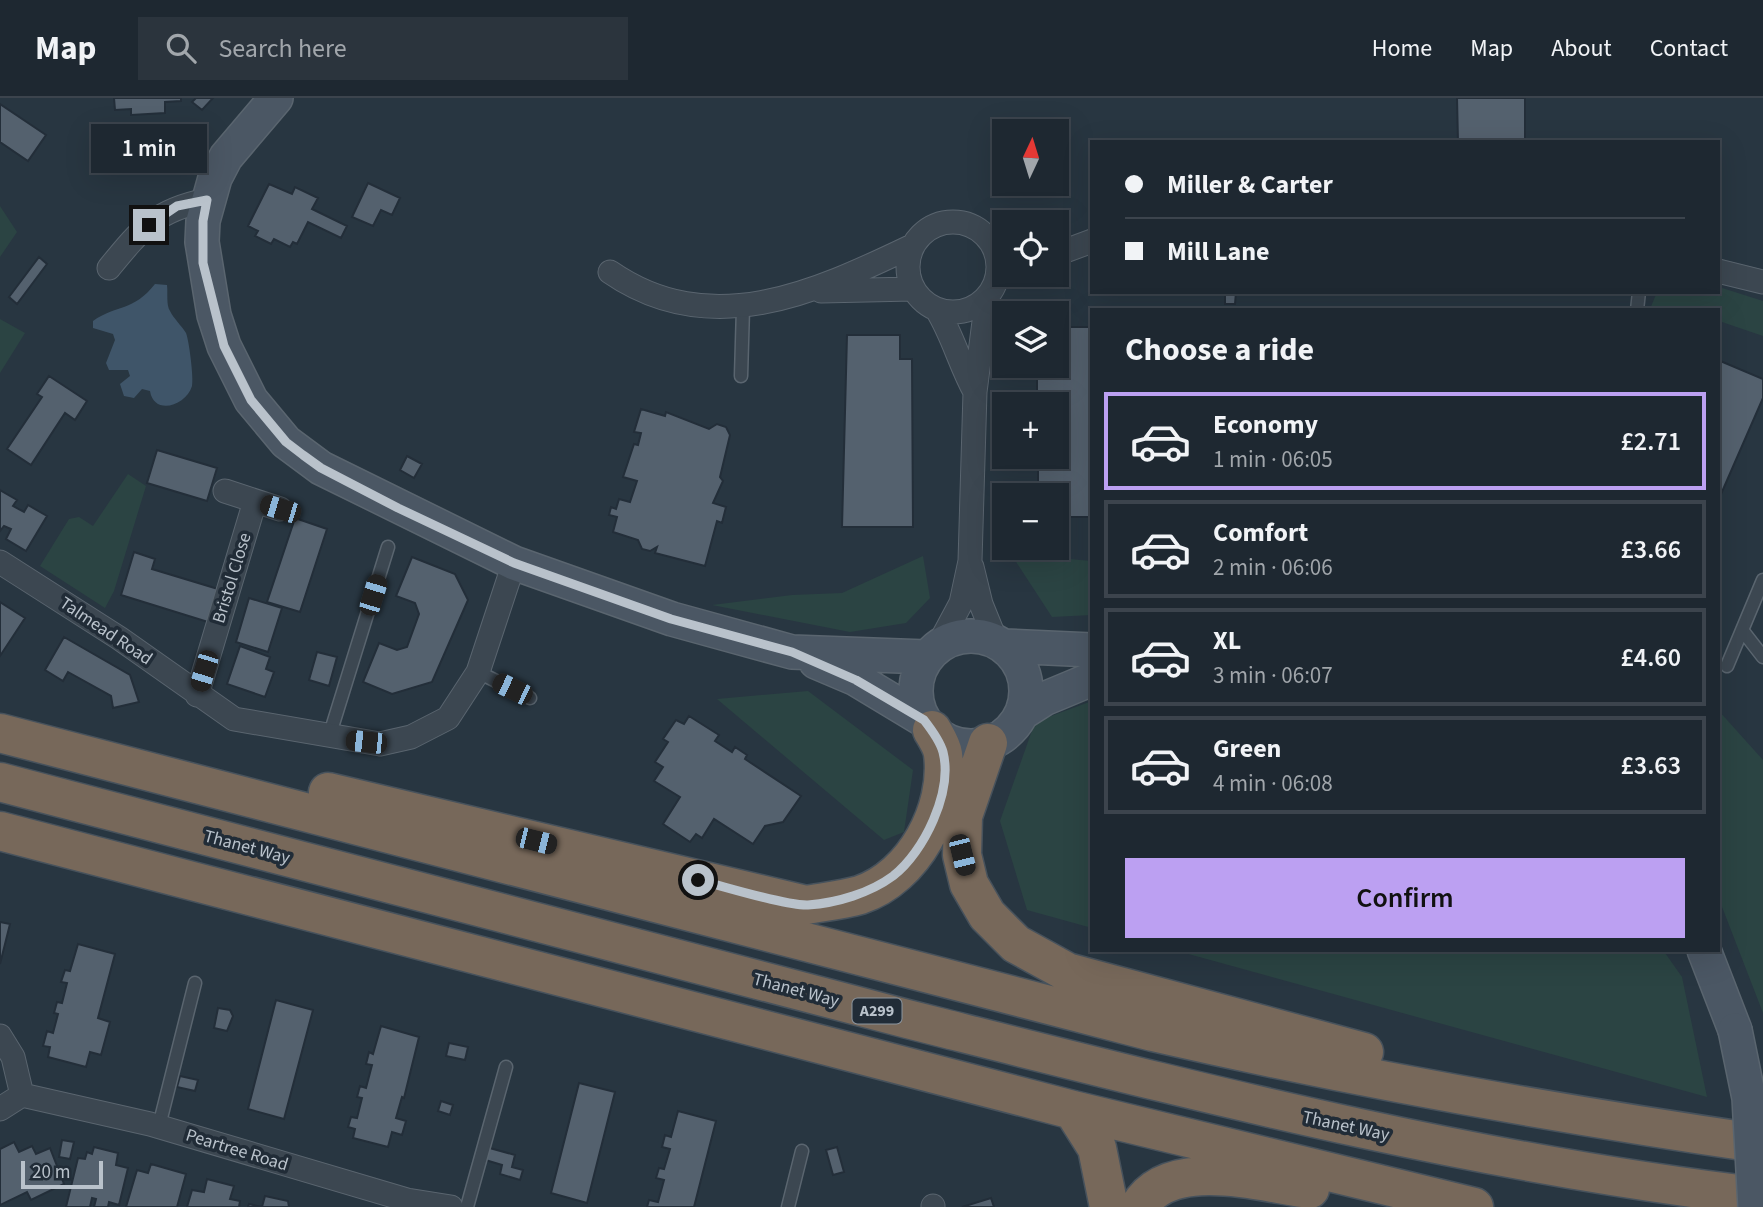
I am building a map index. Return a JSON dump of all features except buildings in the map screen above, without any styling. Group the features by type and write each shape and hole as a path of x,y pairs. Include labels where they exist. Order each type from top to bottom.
{"highway":[{"path":"71,751 186,758 806,905 861,894 894,875 922,842 939,811 943,779 943,752 928,725"},
{"path":"0,733 1093,1018 1290,1063 1542,1110 1763,1144"},
{"path":"988,743 963,816 962,855 969,884 986,915 1016,944 1067,972 1333,1046 1383,1056 1542,1110"},
{"name":"Thanet Way","path":"0,782 844,1002 1268,1109 1617,1178 1763,1197"},
{"path":"0,831 1073,1110 1474,1207"},
{"path":"1073,1110 1097,1148 1109,1207"},
{"path":"1139,1207 1155,1188 1188,1176 1451,1207"}],"street":[{"path":"276,98 226,157 207,200 202,242 214,315 237,376 267,422 286,442 321,468 514,563 671,619 792,652 856,680 958,744 988,743 1002,737 1022,713 1044,699 1090,679"},
{"path":"108,268 138,233 164,213 177,206 207,200"},
{"path":"987,298 972,308 955,313 937,310 919,298 913,289 907,268 912,246 922,233 936,225 952,221 992,232"},
{"path":"1069,238 1089,241"},
{"path":"1069,249 1089,241"},
{"path":"610,272 636,290 680,304 743,308 812,290 912,246"},
{"path":"1720,271 1763,282"},
{"path":"928,725 917,705 916,688 919,671 961,603 970,561 975,392 987,298 994,287"},
{"path":"812,290 913,289"},
{"path":"937,310 949,330 960,365 975,392"},
{"path":"225,491 280,509"},
{"name":"Bristol Close","path":"197,695 255,501"},
{"path":"970,561 981,604 1000,643 1017,660 1025,677 1027,695 1022,713"},
{"name":"Talmead Road","path":"0,562 109,631 234,719 380,744 411,737 448,718 478,672 514,563"},
{"path":"792,652 932,651 956,637 976,635 1000,643 1090,650"},
{"path":"1705,952 1735,1030 1749,1098 1755,1207"},
{"path":"0,1036 13,1057 22,1096 0,1109"},
{"name":"Peartree Road","path":"22,1096 159,1126 406,1204 452,1207"}],"lane":[{"path":"741,376 743,308"},
{"path":"329,737 388,547"},
{"path":"1727,666 1763,580"},
{"path":"1742,631 1763,657"},
{"path":"478,672 530,698"},
{"path":"159,1126 195,983"},
{"path":"467,1207 506,1068"},
{"path":"788,1207 802,1151"}],"green space":[{"path":"0,206 17,232 0,257"},
{"path":"1720,287 1763,301 1763,336 1720,321 1720,308 1650,308 1656,294 1720,294"},
{"path":"0,319 25,333 0,373"},
{"path":"128,474 146,486 114,591 105,608 40,566 69,519 79,517 93,526"},
{"path":"923,556 930,598 906,623 850,632 712,605 792,595 842,593"},
{"path":"1015,560 1090,561 1090,615 1052,617"},
{"path":"808,691 913,770 904,832 884,840 717,699"},
{"path":"1090,702 1090,927 1027,910 1000,821 1035,722"},
{"path":"1720,712 1763,760 1763,1013 1720,902"},
{"path":"1181,952 1664,952 1682,977 1707,1097"}],"water":[{"path":"155,284 167,285 169,308 186,333 191,360 192,386 189,393 177,403 163,406 157,404 150,391 142,389 134,398 124,396 120,384 130,376 128,370 109,370 106,363 115,340 113,334 93,328 93,321 132,304"}],"route":[{"path":"149,225 177,206 207,200 203,221 203,263 224,346 237,376 267,422 286,442 321,468 514,563 671,619 792,652 813,661 856,680 924,720 932,730 943,752 939,811 922,842 894,875 861,894 806,905 698,880"}]}
